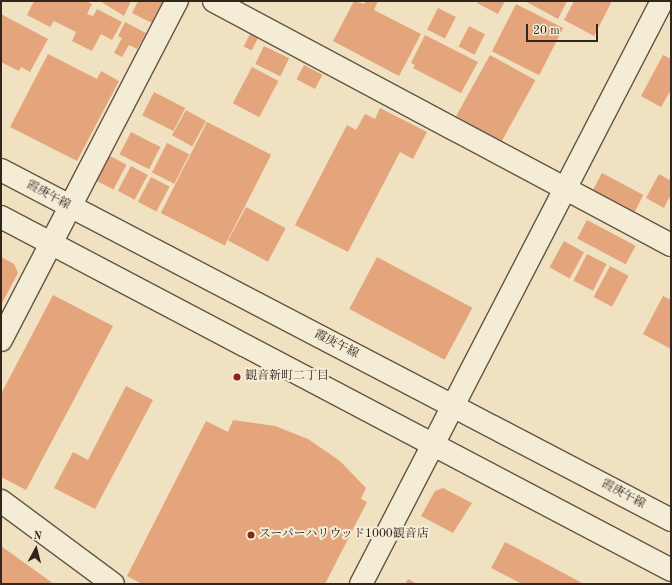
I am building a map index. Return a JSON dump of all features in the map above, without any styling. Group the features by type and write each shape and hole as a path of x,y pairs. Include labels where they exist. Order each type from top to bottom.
{"street":[{"path":"1,340 177,1"},
{"path":"214,1 671,246"},
{"path":"361,584 662,1"},
{"name":"霞庚午線","path":"1,170 69,207 453,405 671,520"},
{"path":"1,217 671,570"},
{"path":"1,501 113,584"}],"building":[{"path":"34,1 86,1 92,4 87,14 93,16 97,9 122,22 112,40 101,34 92,51 72,41 76,32 54,21 50,27 27,15"},
{"path":"100,1 131,1 124,16"},
{"path":"138,1 164,1 152,23 132,13"},
{"path":"354,1 364,4 366,1 378,1 374,10 421,34 399,76 333,41"},
{"path":"479,1 505,1 498,14 477,3"},
{"path":"525,1 567,1 558,19"},
{"path":"574,1 612,1 594,36 564,20"},
{"path":"516,4 563,28 539,75 492,51"},
{"path":"438,8 456,17 445,38 427,29"},
{"path":"1,14 48,39 30,72 21,67 19,71 1,62"},
{"path":"125,22 146,33 137,49 129,45 122,57 114,53 122,38 118,36"},
{"path":"469,26 485,34 475,55 459,46"},
{"path":"250,34 258,38 252,51 244,46"},
{"path":"425,35 478,62 461,93 413,68 415,65 411,63"},
{"path":"264,46 289,58 280,76 255,64"},
{"path":"48,54 97,79 101,71 119,81 77,161 10,127"},
{"path":"490,55 535,80 502,141 456,116"},
{"path":"663,55 671,59 671,90 661,107 641,96"},
{"path":"304,65 323,75 315,89 296,79"},
{"path":"252,67 278,81 259,117 233,103"},
{"path":"154,92 185,108 173,131 142,115"},
{"path":"380,108 427,132 413,159 400,152 348,252 295,225 347,125 356,130 365,114 375,119"},
{"path":"186,110 206,121 192,147 172,135"},
{"path":"207,122 271,155 225,246 161,213"},
{"path":"131,132 160,147 149,169 120,154"},
{"path":"167,143 189,154 174,184 152,172"},
{"path":"108,155 127,165 113,190 95,180"},
{"path":"131,166 148,175 135,200 118,191"},
{"path":"602,173 643,195 635,212 593,190"},
{"path":"659,174 671,181 671,194 664,208 646,198"},
{"path":"151,177 170,187 156,212 138,202"},
{"path":"246,207 286,228 268,262 228,241"},
{"path":"587,220 636,246 626,264 577,239"},
{"path":"564,241 584,252 570,278 549,267"},
{"path":"587,254 607,264 593,291 573,281"},
{"path":"1,257 14,264 18,273 1,305"},
{"path":"377,257 472,308 445,360 349,309"},
{"path":"610,266 629,276 612,307 594,297"},
{"path":"53,295 113,326 26,490 1,477 1,394"},
{"path":"663,296 671,300 671,349 643,334"},
{"path":"126,386 153,400 95,509 54,488 73,452 88,460"},
{"path":"233,420 275,426 308,439 340,461 366,488 361,499 367,502 325,584 142,584 127,576 206,421 228,432"},
{"path":"443,488 472,503 453,533 421,516 435,491"},
{"path":"505,542 584,584 522,584 491,568"},
{"path":"1,546 54,584 1,584"},
{"path":"408,579 417,584 405,584"}],"place":[{"name":"観音新町二丁目","path":"237,377"},
{"name":"スーパーハリウッド1000観音店","path":"251,535"}]}
